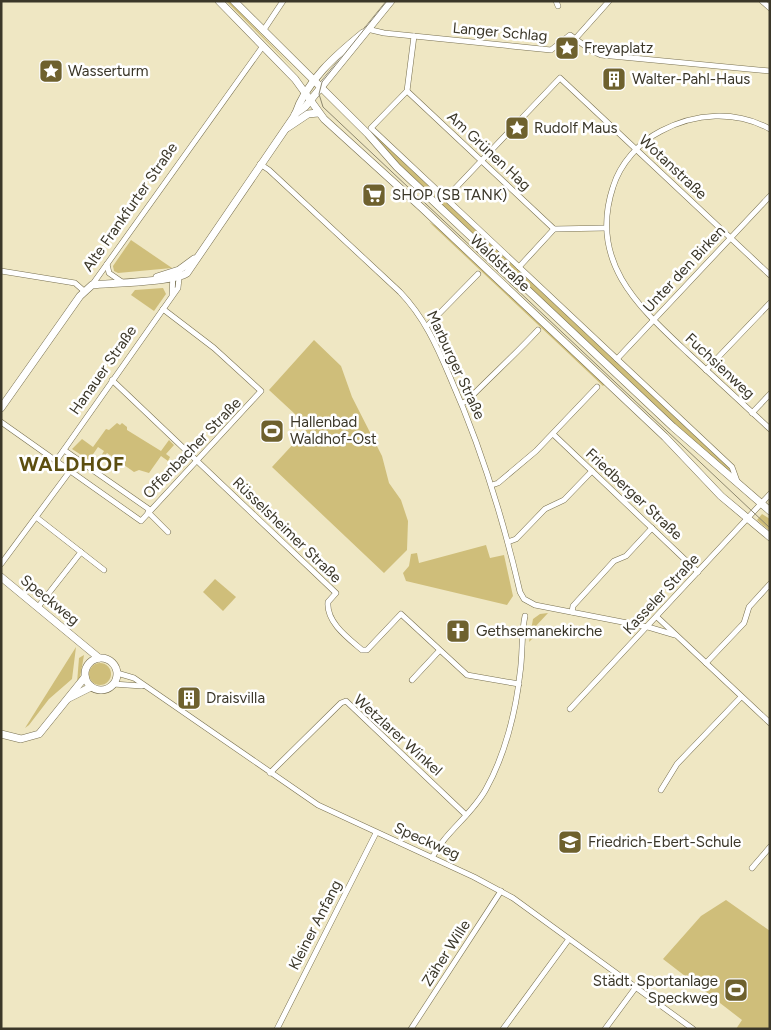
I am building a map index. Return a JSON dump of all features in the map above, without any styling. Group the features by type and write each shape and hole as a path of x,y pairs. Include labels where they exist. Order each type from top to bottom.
{"main road":[{"name":"Waldstraße","path":"219,1 306,92 318,113 666,437 721,496 770,538"},
{"name":"Waldstraße","path":"234,1 368,134 397,167 737,484 770,511"},
{"path":"92,285 175,277 191,268 294,115 314,81 391,1"},
{"path":"294,115 311,99 354,48 364,31"},
{"path":"284,129 308,114 318,113"},
{"name":"Alte Frankfurter Straße","path":"1,408 84,291 92,285"},
{"name":"Speckweg","path":"1,577 82,644 92,649 99,658 113,664 117,673"},
{"name":"Speckweg","path":"82,644 89,662"},
{"path":"91,687 85,677 85,669 89,662 99,658"},
{"path":"64,701 91,687 105,689 113,684 117,673"},
{"path":"1,734 21,739 34,737 42,732 64,701 85,677"}],"street":[{"path":"263,31 283,1"},
{"path":"609,1 576,38 600,55 770,71"},
{"path":"762,1 770,8"},
{"name":"Langer Schlag","path":"364,31 551,50 570,35 576,38"},
{"path":"407,91 414,36"},
{"name":"Alte Frankfurter Straße","path":"92,285 263,46"},
{"name":"Wotanstraße","path":"481,160 560,78 770,275"},
{"name":"Waldstraße","path":"407,91 371,128 732,467 737,484"},
{"name":"Am Grünen Hag","path":"407,91 554,229"},
{"name":"Fuchsienweg","path":"770,129 732,117 701,117 673,125 658,132 636,150 622,167 609,198 606,228 611,254 630,294 653,320 770,430"},
{"path":"446,198 481,160"},
{"name":"Marburger Straße","path":"260,164 269,170 413,305 427,326 462,403 492,485 520,592 530,603 572,612"},
{"name":"Unter den Birken","path":"617,359 770,196"},
{"path":"519,267 554,229 606,228"},
{"path":"107,264 109,273 122,282"},
{"path":"1,271 75,283 84,291"},
{"path":"427,326 478,274"},
{"name":"Hanauer Straße","path":"56,461 172,296 175,277"},
{"path":"706,370 770,303"},
{"name":"Offenbacher Straße","path":"70,471 141,521 261,392 214,348 163,309"},
{"path":"462,403 499,367 507,364 538,330"},
{"name":"Rüsselsheimer Straße","path":"112,380 336,593 328,602 327,609 334,623 362,650 367,650 401,614 467,675 519,684"},
{"path":"492,485 519,466 553,434 597,386"},
{"path":"752,413 770,394"},
{"path":"1,422 70,471 1,564"},
{"name":"Friedberger Straße","path":"553,434 698,572"},
{"path":"64,450 149,511 168,532"},
{"path":"508,542 516,539 545,509 564,500 592,471"},
{"name":"Kasseler Straße","path":"570,709 770,494"},
{"path":"36,517 104,570"},
{"path":"652,528 626,556 614,561 573,606 572,612 648,627 675,635"},
{"path":"38,607 81,552"},
{"path":"706,663 744,623 749,607 770,584"},
{"path":"432,858 440,844 480,798 490,780 506,734 519,684 525,616"},
{"path":"657,617 770,723"},
{"path":"412,680 440,651"},
{"name":"Speckweg","path":"117,673 134,678 318,805 501,891 693,1029"},
{"path":"113,684 145,686"},
{"path":"661,790 677,764 741,697"},
{"name":"Wetzlarer Winkel","path":"270,772 341,703 346,701 466,815"},
{"name":"Kleiner Anfang","path":"277,1029 376,833"},
{"path":"752,868 770,847"},
{"name":"Zäher Wille","path":"411,1029 501,891"},
{"path":"504,1029 569,939"},
{"path":"605,1029 636,987"}],"shaded area":[{"path":"226,1 229,1 298,73"},
{"path":"370,131 728,467 735,477 676,425 398,163"},
{"path":"429,222 436,226 605,384 603,386"},
{"path":"131,240 172,268 118,273 114,271 113,266"},
{"path":"163,288 166,294 154,311 131,295 135,290"},
{"path":"314,340 341,366 352,397 382,456 389,483 401,500 408,521 407,550 384,573 272,467 309,427 269,390"},
{"path":"117,423 120,425 122,423 127,427 127,430 161,451 169,440 174,445 166,454 170,457 168,461 161,456 149,473 139,470 134,472 107,453 100,463 98,461 104,451 98,447 89,460 72,449 82,439 93,447 106,429 109,430"},
{"path":"184,453 187,457 169,476 166,474 173,465 170,463 175,462"},
{"path":"762,514 770,519 770,531 757,520"},
{"path":"486,545 490,558 504,555 513,596 507,605 406,581 403,573 409,566 411,554 417,553 419,563"},
{"path":"215,579 236,597 223,611 203,592"},
{"path":"548,613 535,627 537,629 534,632 537,634 529,642 533,619 540,614"},
{"path":"76,647 72,679 49,699 25,728"},
{"path":"84,655 80,678 77,683 79,658"},
{"path":"100,663 108,666 111,674 108,682 100,685 92,682 89,674 92,666"},
{"name":"Städt. Sportanlage Speckweg","path":"726,900 770,931 770,1029 736,1029 742,1020 663,959 701,916"}],"tram line":[{"path":"387,1 322,82 319,94 323,107 770,528"}],"place":[{"name":"Freyaplatz","path":"567,48"},
{"name":"Wasserturm","path":"51,71"},
{"name":"Walter-Pahl-Haus","path":"614,79"},
{"name":"Rudolf Maus","path":"517,128"},
{"name":"SHOP (SB TANK)","path":"374,195"},
{"name":"Hallenbad Waldhof-Ost","path":"272,431"},
{"name":"Gethsemanekirche","path":"458,631"},
{"name":"Draisvilla","path":"189,698"},
{"name":"Friedrich-Ebert-Schule","path":"570,842"},
{"name":"Städt. Sportanlage Speckweg","path":"736,990"}],"district":[{"name":"WALDHOF","path":"72,464"}]}
